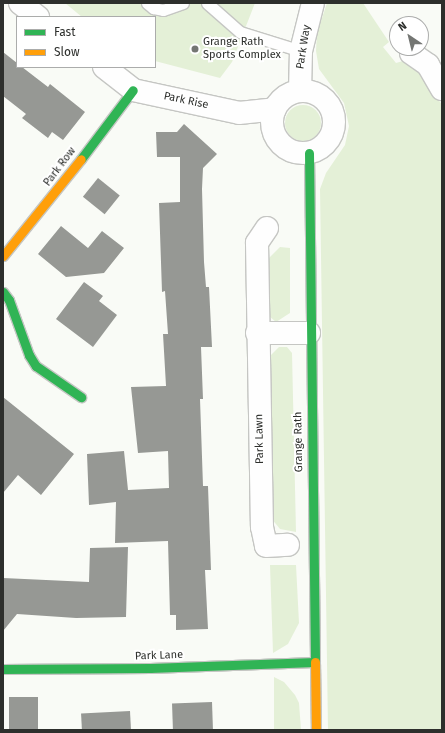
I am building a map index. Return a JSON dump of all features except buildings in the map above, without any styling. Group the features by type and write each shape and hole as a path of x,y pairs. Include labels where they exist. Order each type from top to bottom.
{"street":[{"path":"20,3 37,16"},
{"name":"Park Way","path":"300,91 301,52 313,3"},
{"path":"415,56 428,65 442,89"},
{"name":"Park Rise","path":"105,68 133,90 239,112 275,109"},
{"name":"Park Row","path":"3,256 60,188 133,90"},
{"path":"300,91 320,96 330,108 334,123 327,143 309,153 289,150 275,137 272,128 275,109 281,100 300,91"},
{"name":"Grange Rath","path":"309,153 309,333 316,730"},
{"name":"Park Lawn","path":"267,228 256,243 262,527 266,546 288,545"},
{"path":"3,292 9,300 29,355 36,366 81,397"},
{"path":"257,333 309,333"},
{"name":"Park Lane","path":"3,669 150,668 315,662"}],"lane":[{"path":"146,3 153,8 163,10 183,3"},
{"path":"207,3 240,32 301,52"}],"green space":[{"name":"Grange Rath Sports Complex","path":"65,3 255,3 232,62 220,78 156,61 156,16 81,16"},
{"path":"327,3 363,3 389,42 383,47 389,56 396,63 403,61 416,66 442,105 442,730 328,730 320,189 326,173 345,145 349,126 344,103 319,69 316,51 317,33"},
{"path":"307,105 316,110 320,116 320,130 316,136 307,141 299,141 290,136 286,130 285,119 290,110 296,106"},
{"path":"280,247 290,248 290,313 276,322 269,316 268,259"},
{"path":"279,347 287,347 292,353 296,532 280,529 271,518 269,357"},
{"path":"270,565 296,565 299,623 288,644 273,653"},
{"path":"274,677 284,682 295,695 299,703 301,730 274,730"}],"traffic: fast":[{"path":"81,159 133,90"},
{"path":"309,153 315,662"},
{"path":"3,292 9,300 29,355 36,366 81,397"},
{"path":"3,669 150,668 315,662"}],"traffic: slow":[{"path":"3,256 81,159"},
{"path":"315,662 316,730"}],"place":[{"name":"Grange Rath Sports Complex","path":"195,49"}]}
